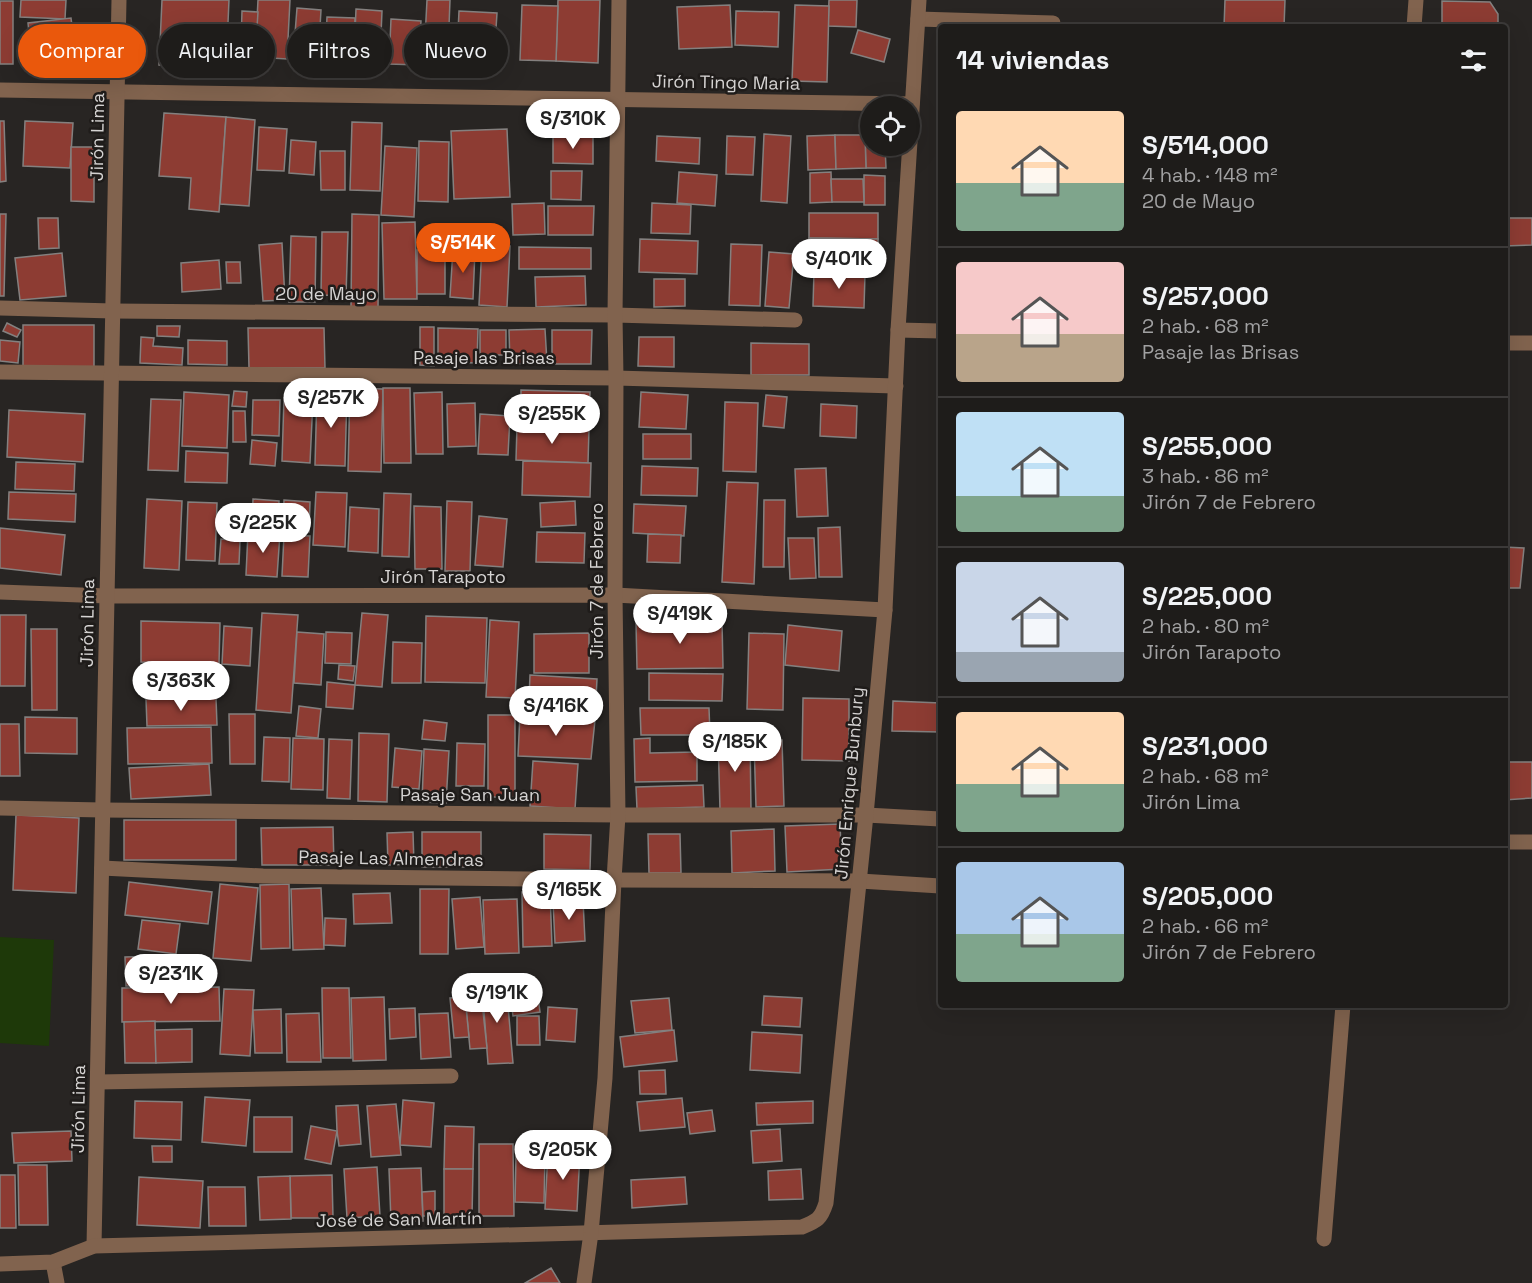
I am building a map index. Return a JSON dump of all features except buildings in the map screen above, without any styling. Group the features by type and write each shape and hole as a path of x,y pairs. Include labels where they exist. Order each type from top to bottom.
{"street":[{"name":"Jirón Lima","path":"94,1246 119,0"},
{"name":"Jirón 7 de Febrero","path":"584,1283 606,1078 618,814 615,315 619,0"},
{"name":"Jirón Enrique Bunbury","path":"913,96 919,0"},
{"path":"1414,24 1416,0"},
{"path":"918,19 1053,22"},
{"name":"Jirón Tingo Maria","path":"0,90 860,103"},
{"name":"Jirón Enrique Bunbury","path":"802,1227 816,1221 823,1214 826,1203 860,881 885,610 909,156"},
{"name":"20 de Mayo","path":"0,309 615,315 795,320"},
{"path":"898,330 938,331"},
{"path":"1508,343 1532,343"},
{"name":"Pasaje las Brisas","path":"0,372 616,378 896,386"},
{"name":"Jirón Tarapoto","path":"0,592 107,596 615,595 885,610"},
{"name":"Pasaje San Juan","path":"0,808 866,815 938,819"},
{"path":"1508,842 1532,842"},
{"name":"Pasaje Las Almendras","path":"102,867 263,876 860,881 938,886"},
{"path":"1324,1239 1343,1008"},
{"path":"98,1082 451,1076"},
{"name":"José de San Martín","path":"0,1264 53,1262 94,1246 802,1227"},
{"path":"53,1262 57,1283"}],"green space":[{"path":"0,937 54,940 49,1046 0,1043"}]}
